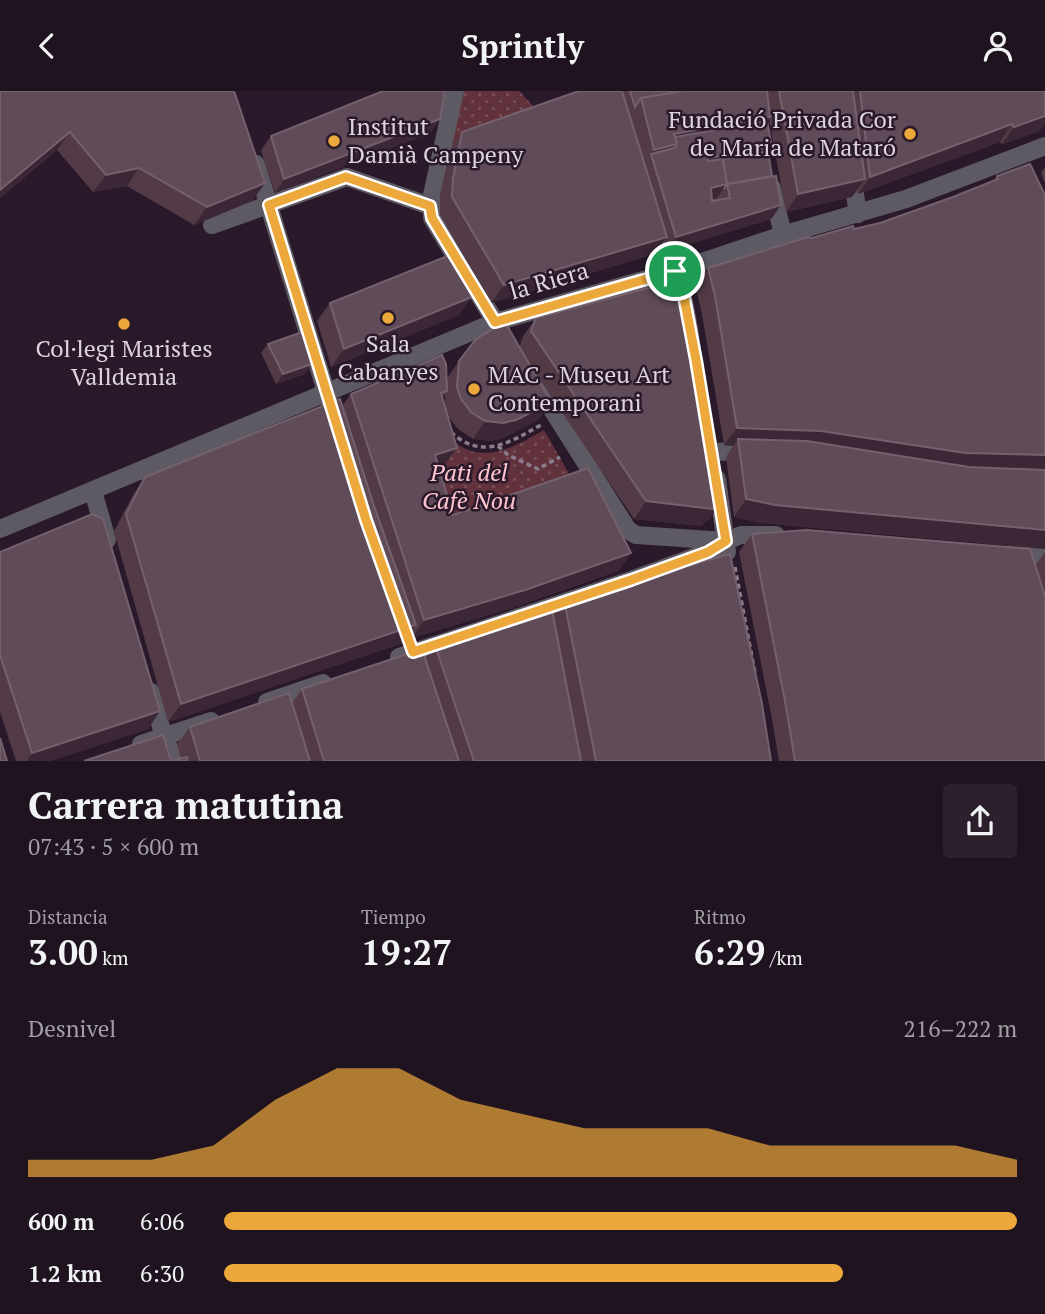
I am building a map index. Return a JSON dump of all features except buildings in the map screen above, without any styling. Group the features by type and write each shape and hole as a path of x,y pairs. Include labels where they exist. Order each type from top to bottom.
{"street":[{"path":"455,91 450,145 430,206 432,218 508,340"},
{"path":"248,142 333,415"},
{"name":"la Riera","path":"0,529 495,322 675,271 906,199 1022,161 1045,146"},
{"path":"849,153 858,214"},
{"path":"768,168 783,236"},
{"path":"212,225 346,177 430,206"},
{"path":"648,215 660,253 675,271 683,292"},
{"path":"530,375 628,530 636,535 726,541"},
{"path":"733,567 726,541 711,446 774,452"},
{"path":"93,491 112,556"},
{"path":"387,661 545,617 708,552 726,541 750,534 788,536"},
{"path":"995,554 1022,562 1045,557"},
{"path":"145,672 164,737 175,761"},
{"path":"255,706 283,704 334,680"},
{"path":"127,749 229,715"}],"path":[{"path":"446,423 459,439 479,447 498,446 541,425"},
{"path":"498,446 508,455 538,469 560,457"},
{"path":"733,567 757,684"}],"green space":[{"path":"462,91 519,91 535,108 450,150"},
{"name":"Pati del Cafè Nou","path":"544,430 576,486 441,533 423,473 451,439 474,452 486,453 510,448"}],"place":[{"name":"Fundació Privada Cor de Maria de Mataró","path":"910,134"},
{"name":"Institut Damià Campeny","path":"334,141"},
{"name":"Sala Cabanyes","path":"388,318"},
{"name":"Col·legi Maristes Valldemia","path":"124,324"},
{"name":"MAC - Museu Art Contemporani","path":"474,389"}],"route":[{"path":"346,177 430,206 432,218 495,322 675,271 683,292 696,360 726,541 708,552 631,580 413,652 366,520 269,205 346,177"}]}
